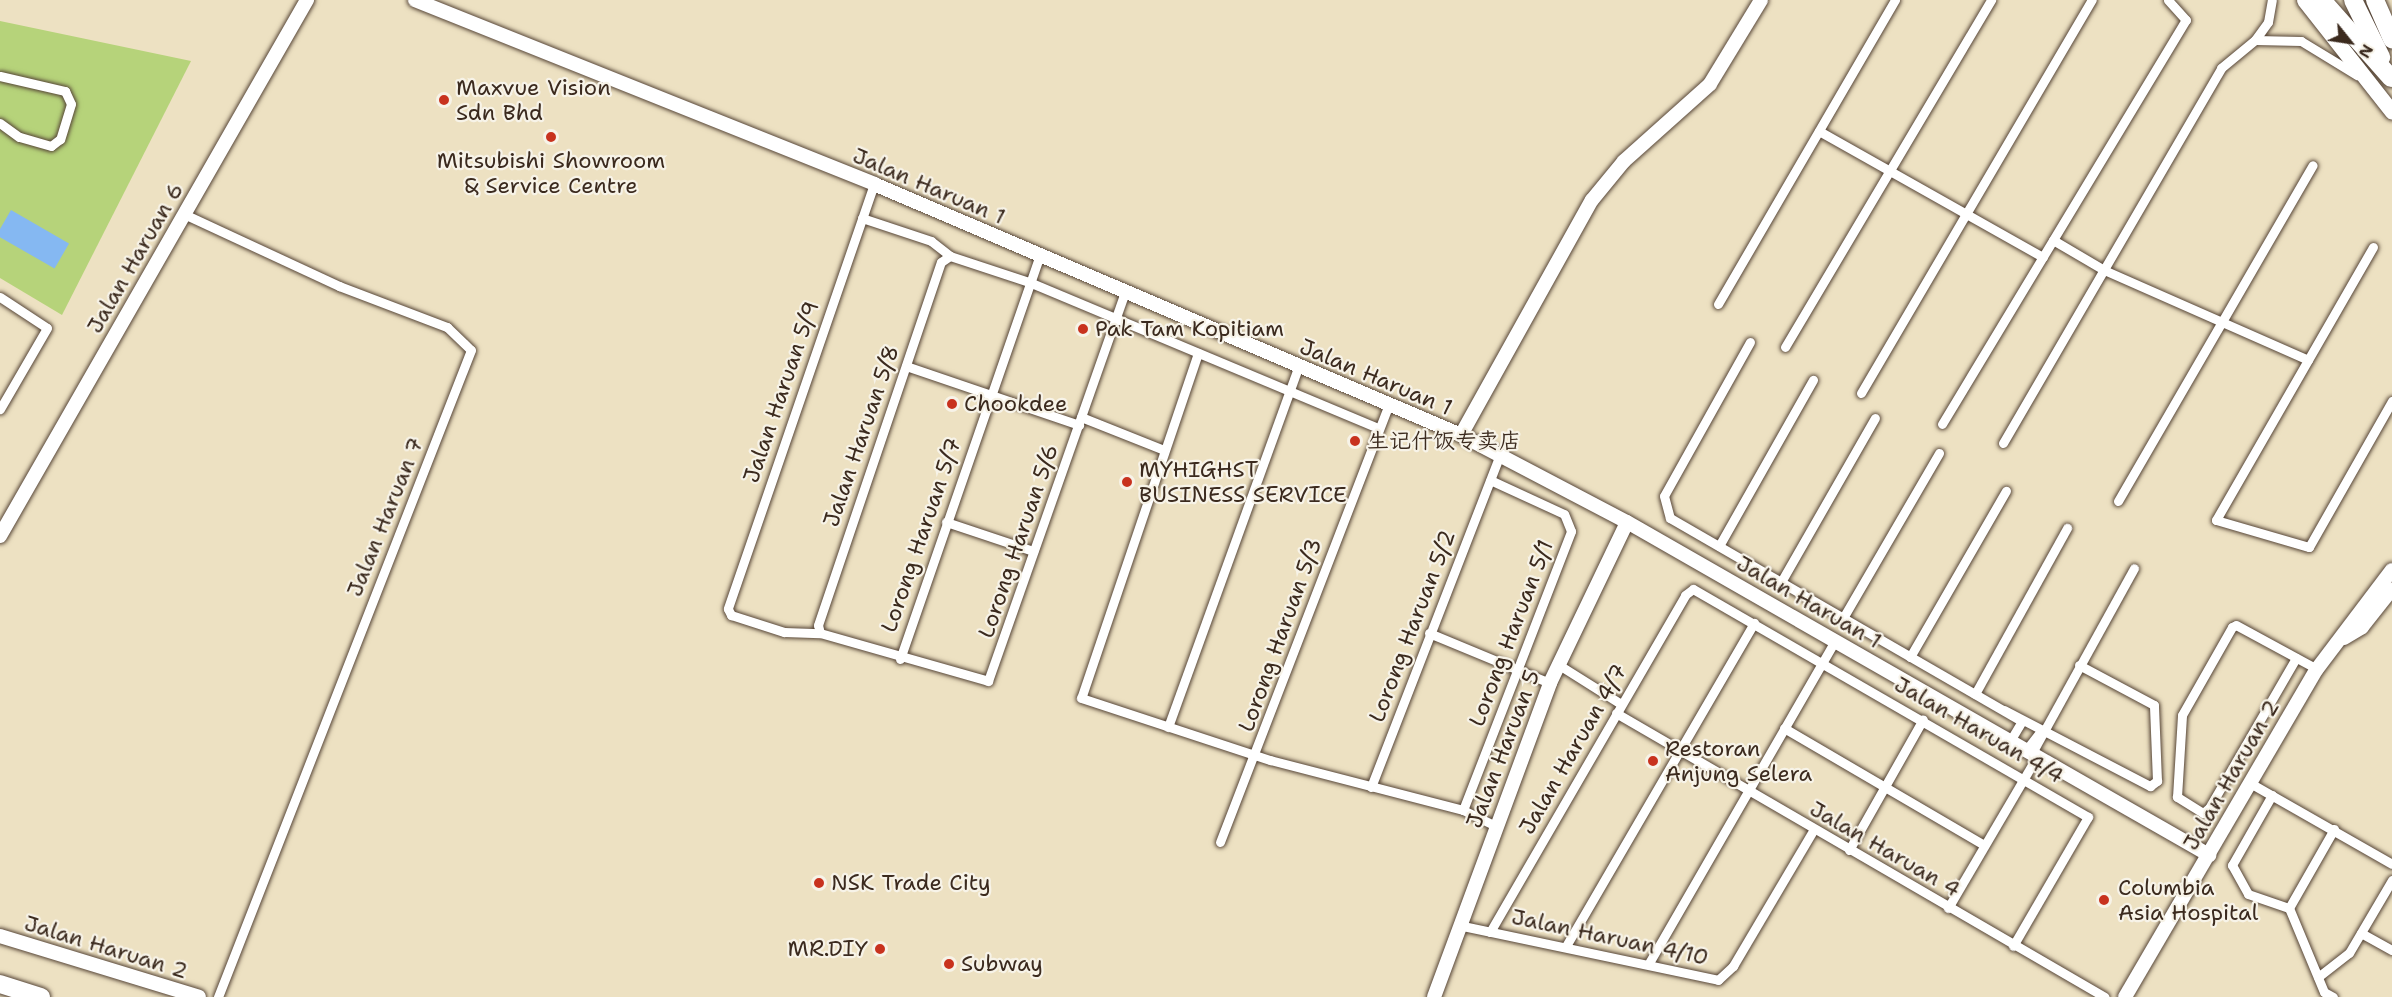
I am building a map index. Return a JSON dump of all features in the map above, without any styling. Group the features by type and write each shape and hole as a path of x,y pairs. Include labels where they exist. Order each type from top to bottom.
{"highway":[{"path":"2322,0 2391,79"},
{"path":"2376,1 2392,39"},
{"path":"2354,3 2391,79"},
{"path":"0,984 41,997"}],"main road":[{"name":"Jalan Haruan 6","path":"0,536 307,0"},
{"name":"Jalan Haruan 1","path":"415,0 874,184 1298,368 1461,435 1627,522 2210,855"},
{"path":"1461,435 1592,200 1624,161 1710,84 1761,0"},
{"path":"2304,0 2392,112"},
{"name":"Jalan Haruan 5","path":"1434,997 1458,925 1550,683 1627,522"},
{"name":"Jalan Haruan 2","path":"2124,997 2210,855 2317,669 2343,639 2392,570"},
{"name":"Jalan Haruan 2","path":"2343,639 2362,627 2386,601 2392,589"},
{"name":"Jalan Haruan 2","path":"0,936 199,997"}],"street":[{"path":"1718,304 1895,0"},
{"path":"1785,347 1991,0"},
{"path":"1861,393 2092,0"},
{"path":"1942,424 2186,20 2168,0"},
{"path":"2003,443 2221,68 2255,40 2268,22 2272,0"},
{"path":"2255,40 2301,41 2368,83"},
{"path":"0,76 65,91 71,104 60,139 51,147 19,137 0,123"},
{"path":"1819,131 2043,257"},
{"path":"2118,501 2313,165"},
{"name":"Jalan Haruan 5/9","path":"820,633 784,632 729,613 874,184"},
{"name":"Jalan Haruan 7","path":"184,214 339,286 447,327 471,350 218,997"},
{"path":"862,218 931,241 950,256 1029,282 1378,428"},
{"path":"2054,240 2104,270 2308,360"},
{"path":"2373,247 2216,520 2309,547 2392,400"},
{"name":"Lorong Haruan 5/7","path":"900,659 990,393 1040,255"},
{"name":"Jalan Haruan 5/8","path":"820,633 818,625 941,262 950,256"},
{"name":"Lorong Haruan 5/6","path":"900,659 988,681 1080,421 1113,317 1125,293"},
{"path":"0,297 44,323 46,333 0,409"},
{"path":"1750,342 1664,496 1670,518 2022,721 2141,785 2157,781 2154,705 2079,665"},
{"path":"1198,353 1081,698 1257,755 1462,810 1496,826"},
{"path":"906,366 1164,450"},
{"path":"1168,727 1287,391 1298,368"},
{"path":"1719,546 1813,380"},
{"name":"Lorong Haruan 5/3","path":"1220,842 1257,755 1378,428 1389,405"},
{"path":"1781,582 1875,418"},
{"path":"1842,618 1939,453"},
{"name":"Lorong Haruan 5/2","path":"1371,787 1500,455"},
{"name":"Lorong Haruan 5/1","path":"1462,810 1518,668 1571,522 1490,480"},
{"path":"1910,657 2006,491"},
{"path":"946,522 1033,551"},
{"path":"1975,694 2067,528"},
{"path":"1948,908 2023,778 2041,731 2134,568"},
{"name":"Jalan Haruan 4/4","path":"1693,589 1923,719 2088,817 2013,945"},
{"name":"Jalan Haruan 4/7","path":"1490,932 1618,708 1693,589"},
{"path":"1566,946 1754,623"},
{"path":"2296,658 2209,808 2203,813 2177,797 2182,715 2232,627 2296,658 2317,669"},
{"path":"820,633 900,659"},
{"path":"1429,633 1550,683"},
{"path":"1649,963 1835,641"},
{"name":"Jalan Haruan 4","path":"1558,665 1678,751 2105,997"},
{"path":"1849,850 1923,719"},
{"path":"2010,741 2022,721"},
{"path":"1784,728 1984,845"},
{"path":"2250,783 2392,864"},
{"path":"2274,796 2232,865 2248,894 2289,908 2318,977 2333,997"},
{"name":"Jalan Haruan 4/10","path":"1458,925 1724,978 1814,829"},
{"path":"2289,908 2334,829"},
{"path":"2318,977 2349,953 2392,880"},
{"path":"2361,933 2392,950"}],"green space":[{"path":"0,21 191,61 62,315 0,278"}],"water":[{"path":"11,210 69,244 55,269 0,237 0,229"}],"place":[{"name":"Maxvue Vision Sdn Bhd","path":"444,100"},
{"name":"Mitsubishi Showroom & Service Centre","path":"551,137"},
{"name":"Pak Tam Kopitiam","path":"1083,329"},
{"name":"Chookdee","path":"952,404"},
{"name":"生记什饭专卖店","path":"1355,441"},
{"name":"MYHIGHST BUSINESS SERVICE","path":"1127,482"},
{"name":"Restoran Anjung Selera","path":"1653,761"},
{"name":"NSK Trade City","path":"819,883"},
{"name":"Columbia Asia Hospital","path":"2104,900"},
{"name":"MR.DIY","path":"880,949"},
{"name":"Subway","path":"949,964"}]}
